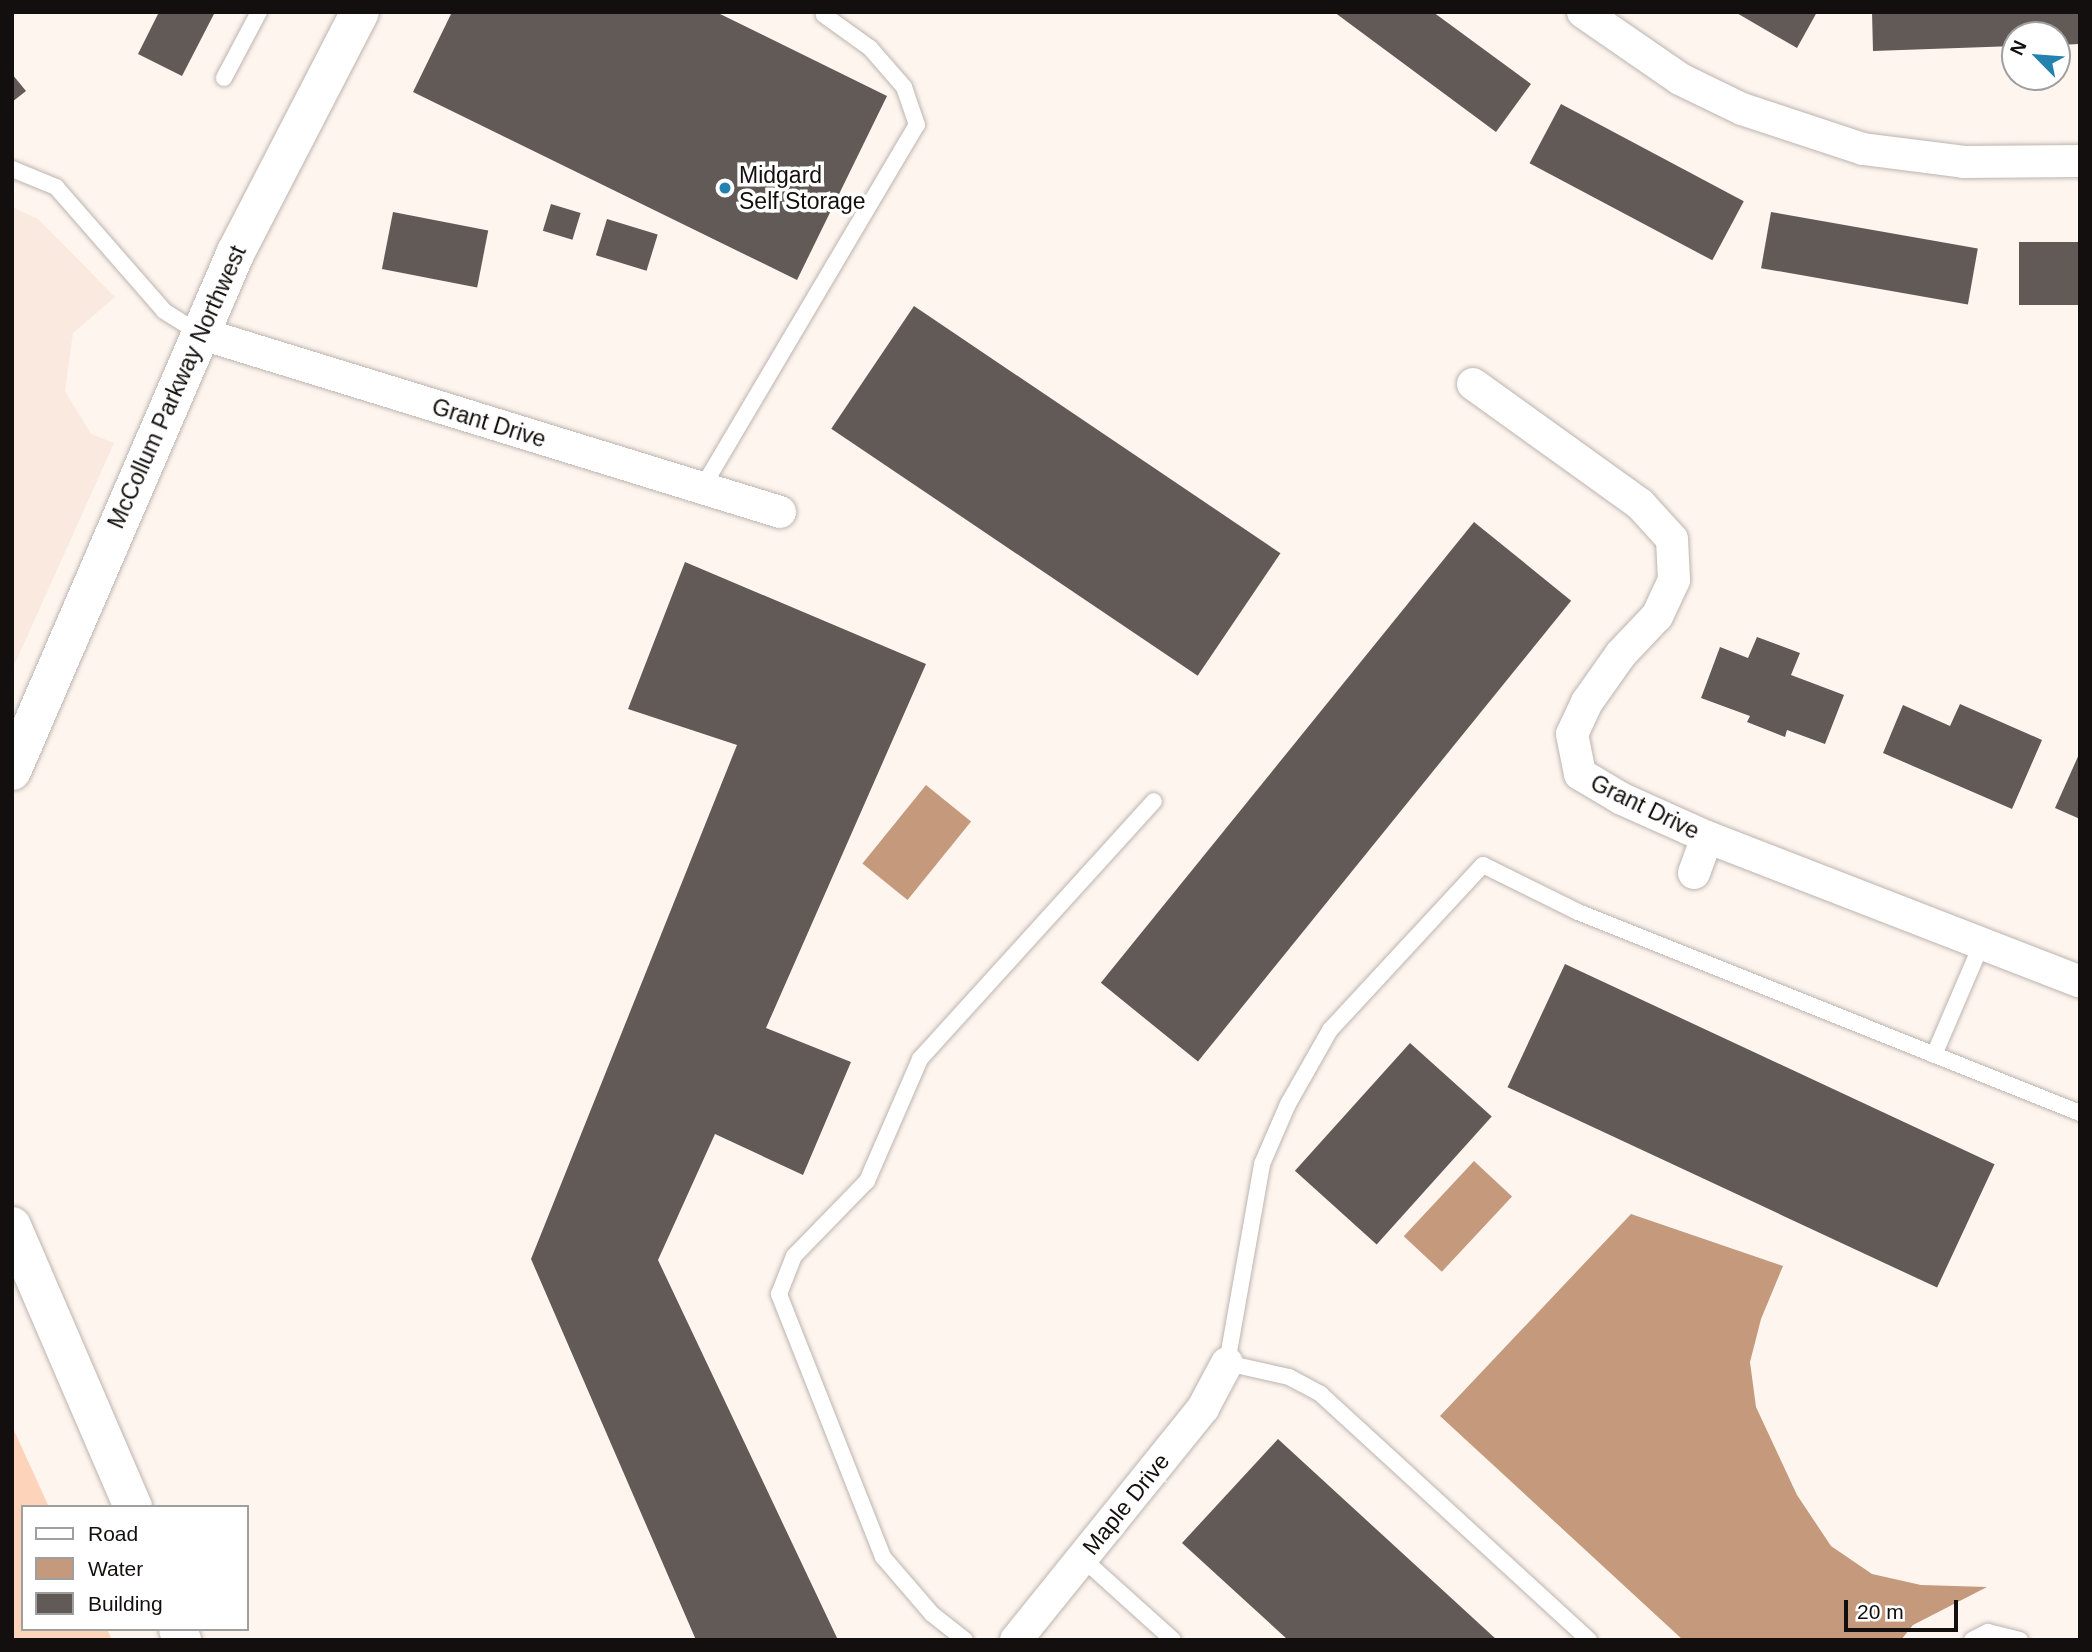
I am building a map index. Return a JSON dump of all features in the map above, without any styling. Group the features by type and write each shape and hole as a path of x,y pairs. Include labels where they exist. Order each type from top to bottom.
{"street":[{"name":"McCollum Parkway Northwest","path":"13,768 199,333 269,185 360,12"},
{"path":"1583,12 1680,79 1742,109 1851,146 1964,162 2080,161"},
{"name":"Grant Drive","path":"199,333 779,512"},
{"name":"Grant Drive","path":"1472,384 1640,504 1672,539 1674,580 1657,615 1614,663 1587,702 1572,734 1580,774 1622,799 1707,837 2080,982"},
{"path":"1694,873 1707,837"},
{"path":"12,1226 133,1505"},
{"name":"Maple Drive","path":"1016,1640 1203,1408 1227,1363"}],"lane":[{"path":"224,78 259,12"},
{"path":"702,488 917,125 904,87 870,48 824,15"},
{"path":"12,169 56,187 164,311 199,333"},
{"path":"965,1640 932,1614 883,1557 779,1294 794,1256 867,1181 920,1059 1154,801"},
{"path":"1589,1640 1321,1394 1289,1377 1227,1363 1262,1164 1288,1104 1330,1030 1483,865 1578,912 2080,1113"},
{"path":"1934,1055 1982,943"},
{"path":"1082,1558 1165,1637"},
{"path":"1972,1640 1988,1632 2020,1640"}],"shaded area":[{"path":"12,207 38,219 115,297 73,333 65,391 91,434 114,443 12,670"},
{"path":"12,1426 48,1505 21,1505 21,1631 108,1631 112,1640 12,1640"}],"water":[{"path":"926,785 971,822 908,900 862,863"},
{"path":"1474,1161 1512,1196 1442,1272 1404,1236"},
{"path":"1631,1214 1783,1266 1761,1319 1750,1362 1756,1407 1797,1495 1831,1546 1872,1574 1921,1585 1987,1587 1913,1625 1901,1640 1683,1640 1440,1416"}],"building":[{"path":"159,12 215,12 182,76 138,54"},
{"name":"Midgard Self Storage","path":"452,12 716,12 887,96 797,280 413,92"},
{"path":"1334,12 1433,12 1531,84 1496,132"},
{"path":"1735,12 1817,12 1797,48"},
{"path":"1872,12 2080,12 2080,44 2071,44 2071,21 2001,21 2001,46 1873,51"},
{"path":"12,74 26,91 12,102"},
{"path":"1561,104 1744,201 1712,260 1530,163"},
{"path":"551,204 581,213 572,240 543,231"},
{"path":"393,212 488,231 477,287 382,269"},
{"path":"1771,212 1978,248 1968,305 1761,268"},
{"path":"607,219 658,234 647,271 596,255"},
{"path":"2019,242 2080,242 2080,305 2019,305"},
{"path":"914,306 1280,553 1198,676 831,429"},
{"path":"1474,522 1571,601 1198,1062 1101,983"},
{"path":"685,562 926,664 766,1028 851,1062 803,1175 715,1134 658,1260 838,1640 696,1640 531,1259 737,745 628,709"},
{"path":"1757,637 1800,653 1791,675 1844,695 1825,744 1787,730 1785,737 1747,722 1750,716 1701,698 1720,647 1748,658"},
{"path":"1960,704 2042,740 2012,809 1883,753 1903,705 1950,726"},
{"path":"2080,752 2080,819 2055,808"},
{"path":"1565,964 1995,1164 1937,1288 1508,1087"},
{"path":"1410,1043 1492,1117 1377,1244 1295,1171"},
{"path":"1278,1439 1497,1640 1288,1640 1182,1543"}],"place":[{"name":"Midgard Self Storage","path":"725,188"}]}
